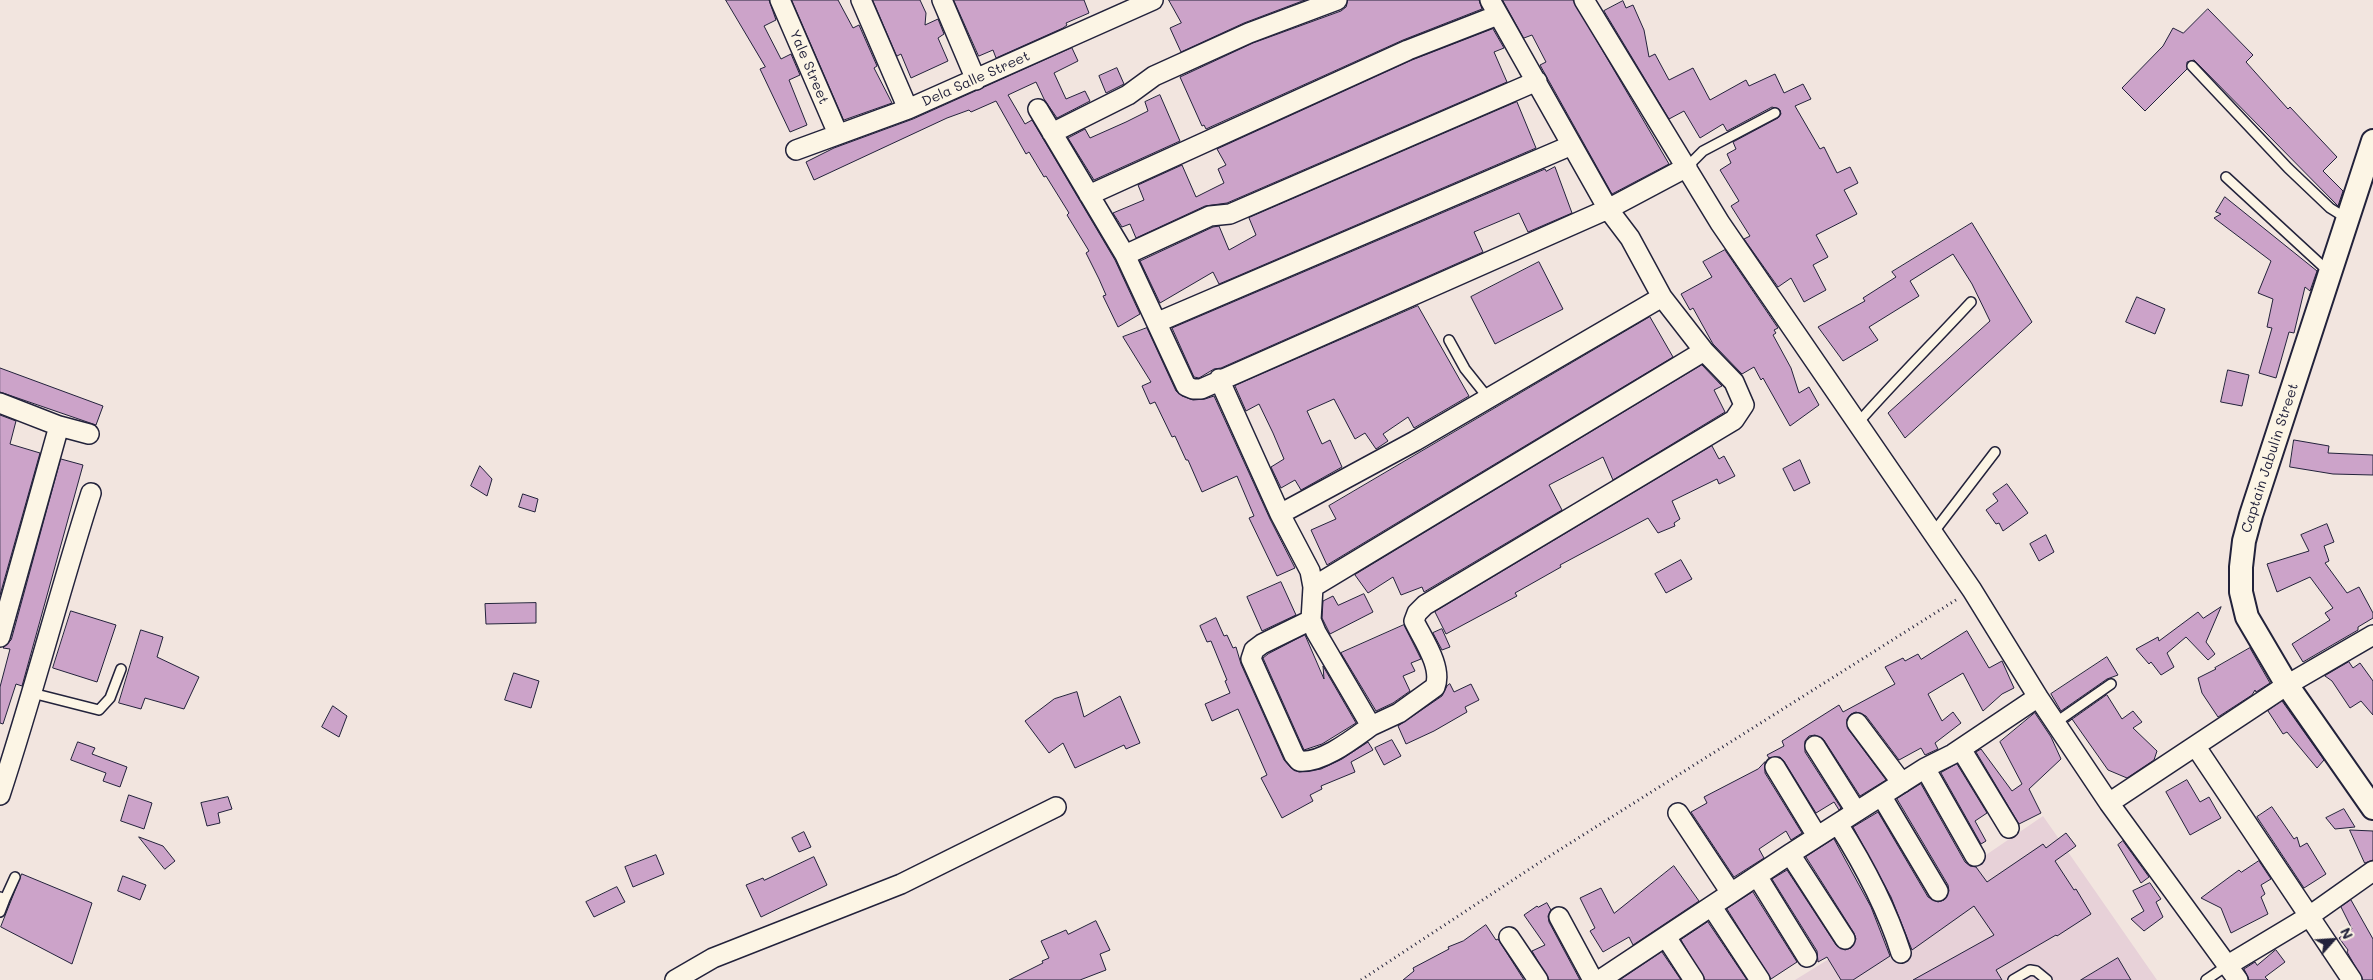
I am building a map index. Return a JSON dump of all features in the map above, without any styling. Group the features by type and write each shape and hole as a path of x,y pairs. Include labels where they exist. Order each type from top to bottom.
{"street":[{"name":"Yale Street","path":"780,0 838,134"},
{"path":"861,0 908,110"},
{"path":"942,0 976,80"},
{"name":"Dela Salle Street","path":"796,150 908,110 1154,0"},
{"path":"1052,133 1128,95 1154,76 1249,34 1337,0"},
{"path":"1584,0 1720,223 1972,590 2055,723 2110,803 2233,973 2373,871"},
{"path":"1089,195 1408,50 1494,7 1608,209 1630,238 1662,297 1704,351 1734,382 1744,405 1734,420 1425,605 1417,613 1414,621 1436,670 1437,680 1435,687 1399,712 1370,726 1355,738 1309,762 1299,761 1294,755 1251,659 1254,650 1262,644 1311,620"},
{"path":"1125,255 1210,216 1230,214 1537,81"},
{"path":"1038,109 1125,255 1158,322 1186,386 1192,390 1201,389 1219,379 1608,209 1687,167"},
{"name":"Captain Jabulin Street","path":"2373,141 2244,541 2241,592 2247,617 2286,685 2373,808"},
{"path":"1158,322 1572,145"},
{"path":"1280,514 1357,474 1662,297"},
{"path":"1313,587 1704,351"},
{"path":"1219,379 1280,514 1310,570 1313,587 1311,620 1370,726"},
{"path":"0,403 59,426 89,434"},
{"path":"0,637 59,426"},
{"path":"0,795 91,493"},
{"path":"2110,803 2286,685 2373,635"},
{"path":"1600,980 1817,836 1882,797 1925,768 1961,749 2038,696"},
{"path":"1857,724 1902,784"},
{"path":"1815,746 1856,811"},
{"path":"2196,747 2308,917 2352,980"},
{"path":"1961,749 2010,828"},
{"path":"1775,767 1817,836"},
{"path":"1925,768 1975,856"},
{"path":"1882,797 1938,891"},
{"path":"675,980 713,958 901,884 1056,807"},
{"path":"1678,813 1731,893"},
{"path":"1838,824 1876,888 1889,916 1901,953"},
{"path":"1790,854 1844,939"},
{"path":"1757,876 1807,957"},
{"path":"1712,907 1760,980"},
{"path":"1558,917 1593,980"},
{"path":"1509,937 1538,980"},
{"path":"1666,937 1694,980"}],"lane":[{"path":"2192,66 2288,168 2330,208 2348,219"},
{"path":"1687,167 1703,151 1775,113"},
{"path":"2226,177 2330,273"},
{"path":"1857,424 1897,378 1916,362 1970,302"},
{"path":"1449,340 1465,370 1489,399"},
{"path":"1932,533 1995,452"},
{"path":"32,693 99,710 110,698 121,669"},
{"path":"2055,723 2111,684"},
{"path":"0,912 3,898 14,877"},
{"path":"2014,980 2030,970 2036,971 2047,980"},
{"path":"2206,980 2233,973"}],"path":[{"path":"1361,980 1545,860 1972,590"}],"shaded area":[{"path":"2043,816 2157,980 1795,980 1879,928"}],"building":[{"path":"726,0 769,0 776,20 764,26 781,59 791,54 800,75 789,80 807,125 790,132 760,69 765,67"},
{"path":"792,0 838,0 853,28 859,25 877,66 874,68 892,103 844,120"},
{"path":"873,0 920,0 926,13 925,25 938,19 944,34 938,38 948,61 911,78 901,54 897,56"},
{"path":"954,0 1084,0 1089,13 1066,23 1067,25 1063,28 996,58 993,50 979,56"},
{"path":"1169,0 1305,0 1244,23 1181,52 1170,28 1181,23"},
{"path":"1348,0 1479,0 1482,9 1403,40 1206,129 1204,125 1202,126 1180,77 1253,43 1341,11 1346,7"},
{"path":"1503,0 1573,0 1669,164 1612,194 1540,65 1546,62 1532,35 1524,38"},
{"path":"1623,1 1626,8 1633,5 1644,30 1649,57 1655,54 1669,80 1693,68 1710,100 1746,80 1749,86 1775,74 1784,93 1803,84 1811,99 1795,106 1820,149 1824,147 1837,173 1850,167 1858,183 1844,190 1857,214 1816,235 1828,257 1813,265 1826,290 1804,302 1791,278 1778,287 1744,239 1750,236 1731,206 1739,201 1720,170 1731,163 1727,154 1736,149 1733,142 1778,118 1781,114 1780,110 1772,107 1727,131 1723,124 1700,138 1684,111 1669,119 1604,11"},
{"path":"2208,9 2253,55 2246,62 2288,109 2290,107 2337,157 2323,171 2343,191 2338,206 2194,60 2187,62 2187,69 2145,111 2122,88 2163,46 2173,28 2183,33"},
{"path":"1493,29 1504,48 1494,52 1507,82 1227,203 1205,206 1136,238 1130,224 1122,227 1113,213 1144,200 1138,185 1182,165 1196,197 1224,183 1218,169 1226,165 1217,149 1412,60"},
{"path":"1072,48 1078,61 1054,73 1066,99 1085,91 1090,101 1057,118 1044,99 1036,82 1008,95 1025,124 1032,120 1115,260 1140,314 1118,327 1103,296 1106,295 1086,253 1089,251 1067,215 1069,213 1029,152 1026,154 996,101 971,112 969,110 947,118 814,180 806,162 834,148 913,119"},
{"path":"1117,68 1124,84 1106,93 1099,76"},
{"path":"1160,95 1180,141 1094,180 1068,138 1085,129 1090,138 1126,122 1148,111 1145,102"},
{"path":"1517,102 1536,148 1219,284 1213,272 1160,303 1140,261 1213,227 1219,226 1229,250 1256,235 1249,218"},
{"path":"1555,167 1572,213 1528,232 1519,213 1474,232 1483,252 1221,368 1214,369 1199,378 1194,377 1172,328 1545,169 1546,171"},
{"path":"2225,197 2317,271 2310,291 2305,287 2294,333 2289,332 2276,378 2259,373 2272,328 2267,327 2273,299 2258,293 2271,261 2214,218 2221,214 2216,212"},
{"path":"1972,223 2032,322 1905,438 1888,413 1990,321 1972,284 1953,254 1910,281 1919,296 1869,327 1878,340 1843,361 1818,327 1865,301 1863,298 1896,277 1892,272"},
{"path":"1725,250 1778,328 1774,330 1776,333 1773,335 1791,368 1799,393 1809,387 1819,405 1790,426 1763,378 1761,380 1754,367 1742,374 1713,344 1693,308 1690,310 1681,294 1712,277 1703,262"},
{"path":"1539,262 1563,309 1495,344 1471,297"},
{"path":"2137,297 2165,309 2155,334 2126,322"},
{"path":"1418,306 1469,396 1414,428 1408,417 1383,434 1388,441 1376,449 1365,433 1355,439 1334,399 1307,411 1322,444 1330,440 1342,467 1301,490 1295,480 1281,488 1271,467 1284,459 1273,433 1259,404 1246,411 1235,386"},
{"path":"1650,317 1673,357 1327,565 1311,530 1336,519 1329,506"},
{"path":"1147,328 1176,391 1182,396 1193,400 1214,396 1270,519 1295,568 1277,576 1249,518 1254,516 1237,476 1202,492 1188,460 1186,460 1175,436 1172,437 1155,402 1150,404 1142,386 1151,382 1123,337"},
{"path":"1702,365 1722,386 1714,390 1725,412 1613,480 1603,457 1549,485 1562,510 1424,592 1422,587 1401,595 1393,577 1368,593 1355,575"},
{"path":"0,368 103,406 96,425 0,392"},
{"path":"2228,370 2249,375 2242,406 2221,402"},
{"path":"0,415 16,421 10,444 40,453 0,595"},
{"path":"2294,440 2329,446 2328,453 2373,455 2373,475 2333,474 2290,467"},
{"path":"1712,446 1719,459 1724,456 1735,476 1719,484 1717,479 1672,501 1680,519 1674,523 1675,526 1658,533 1648,518 1560,565 1561,567 1515,593 1517,596 1446,634 1435,612"},
{"path":"61,459 83,465 22,686 16,684 3,724 0,723 0,687 10,649 3,648 11,640"},
{"path":"1800,460 1810,483 1794,491 1783,469"},
{"path":"480,466 492,479 487,496 471,486"},
{"path":"2007,484 2028,513 2003,531 1999,523 1996,524 1986,510 1998,501 1993,494"},
{"path":"523,494 538,499 535,512 519,507"},
{"path":"2327,524 2334,542 2324,546 2329,561 2325,563 2347,593 2359,587 2373,613 2373,618 2358,627 2358,630 2303,662 2292,644 2330,620 2325,613 2333,608 2310,577 2277,592 2267,564 2309,551 2301,535"},
{"path":"2046,535 2054,552 2039,561 2030,544"},
{"path":"1681,560 1692,579 1666,593 1655,574"},
{"path":"1281,582 1296,615 1262,631 1247,597"},
{"path":"1364,594 1373,612 1330,634 1322,618 1323,601 1333,596 1338,605"},
{"path":"536,603 536,623 486,624 485,604"},
{"path":"2221,607 2206,642 2215,654 2208,660 2186,637 2167,653 2174,667 2161,675 2151,662 2149,664 2136,649 2158,637 2159,641 2198,612 2203,618"},
{"path":"71,611 116,625 97,682 53,668"},
{"path":"1216,618 1224,636 1227,635 1233,648 1236,647 1241,664 1284,760 1291,768 1299,772 1321,769 1342,759 1368,742 1373,750 1351,762 1355,772 1321,786 1322,789 1310,795 1313,801 1282,818 1261,778 1267,775 1238,709 1212,721 1205,704 1230,693 1225,681 1227,680 1211,641 1207,642 1200,626"},
{"path":"1404,625 1421,659 1411,663 1415,671 1403,676 1410,691 1393,703 1376,711 1341,653"},
{"path":"1442,629 1450,647 1442,650 1433,633"},
{"path":"141,630 163,637 157,657 199,677 184,709 145,698 141,709 119,703"},
{"path":"1967,631 1989,668 2002,661 2014,688 2002,694 1983,711 1963,673 1928,694 1942,721 1953,712 1961,723 1935,743 1938,749 1925,755 1921,748 1899,760 1866,716 1856,712 1851,714 1847,719 1848,729 1886,780 1860,796 1824,740 1815,735 1809,736 1805,741 1805,752 1841,808 1839,810 1834,802 1816,813 1784,761 1780,757 1769,758 1767,755 1784,746 1782,741 1839,705 1843,712 1895,684 1885,667 1903,658 1905,661 1918,654 1921,659"},
{"path":"1305,635 1324,679 1323,666 1356,723 1322,744 1304,750 1263,658"},
{"path":"2250,648 2270,683 2256,692 2255,690 2252,695 2218,717 2202,693 2198,678"},
{"path":"2107,657 2118,675 2107,679 2061,711 2051,694"},
{"path":"2349,662 2353,668 2360,663 2373,681 2373,715 2361,701 2350,708 2332,681 2325,676"},
{"path":"514,673 539,681 531,708 505,700"},
{"path":"1450,684 1454,692 1471,684 1479,700 1465,707 1467,712 1406,744 1398,726 1442,696"},
{"path":"1077,692 1084,717 1120,696 1140,743 1126,749 1124,745 1075,768 1063,743 1049,753 1025,721 1054,699"},
{"path":"2107,695 2122,719 2133,711 2142,722 2133,728 2157,751 2154,760 2127,778 2108,770 2072,719"},
{"path":"2282,701 2324,760 2317,768 2287,732 2283,734 2268,711"},
{"path":"333,706 347,716 339,737 322,727"},
{"path":"2035,713 2051,737 2061,759 2029,789 2041,813 2019,824 1976,752 1981,749 2012,791 2022,784 2000,742"},
{"path":"1392,740 1401,756 1384,765 1375,748"},
{"path":"78,742 95,748 92,754 127,767 120,787 103,781 106,773 71,760"},
{"path":"1765,762 1765,773 1802,833 1791,840 1786,831 1759,849 1764,858 1734,877 1691,812 1707,803 1704,797 1758,769"},
{"path":"1957,764 1987,813 1975,821 1986,841 1981,844 1941,773"},
{"path":"2187,780 2200,802 2209,797 2221,818 2190,835 2166,792"},
{"path":"1921,784 1965,862 1970,866 1976,867 1987,882 2043,844 2046,848 2066,833 2076,846 2055,861 2074,890 2076,889 2091,914 2057,936 1996,970 2002,980 1913,980 1994,935 1974,906 1912,950 1891,897 1853,827 1878,812 1928,897 1938,902 1944,900 1949,891 1948,885 1897,799"},
{"path":"129,795 152,803 144,829 121,821"},
{"path":"228,797 232,809 218,813 220,823 207,826 201,803"},
{"path":"2272,807 2294,839 2297,837 2300,847 2307,843 2326,874 2304,888 2257,817"},
{"path":"2344,809 2355,827 2335,829 2326,818"},
{"path":"2350,830 2373,831 2373,860 2365,863"},
{"path":"804,832 811,847 799,852 792,838"},
{"path":"139,837 163,846 175,861 165,869"},
{"path":"1834,839 1871,907 1890,956 1853,980 1841,980 1827,957 1818,962 1817,951 1772,879 1787,870 1836,945 1845,950 1851,948 1856,939 1854,933 1806,857"},
{"path":"2123,841 2149,877 2141,883 2118,845"},
{"path":"656,855 664,874 633,887 625,867"},
{"path":"814,857 827,885 761,917 746,885 763,878 764,880"},
{"path":"2259,861 2271,879 2261,885 2265,894 2261,897 2268,914 2231,933 2221,908 2201,898 2239,870 2241,872"},
{"path":"1674,866 1699,901 1633,945 1629,937 1603,952 1590,931 1595,928 1580,898 1601,888 1614,913"},
{"path":"22,874 92,903 72,964 1,927"},
{"path":"123,876 146,885 140,900 118,891"},
{"path":"2150,883 2161,899 2156,902 2163,917 2144,931 2131,919 2144,911 2133,891"},
{"path":"617,887 625,902 594,917 586,902"},
{"path":"1753,892 1797,962 1771,979 1727,909"},
{"path":"2351,900 2373,939 2373,980 2363,980 2347,952 2348,950 2339,938 2352,929 2341,907"},
{"path":"1547,903 1551,910 1548,916 1549,922 1580,980 1549,980 1532,951 1545,945 1524,915 1537,906"},
{"path":"1096,921 1110,950 1100,954 1106,970 1080,980 1009,980 1049,958 1041,941 1066,930 1068,934"},
{"path":"1708,922 1747,980 1705,980 1681,940"},
{"path":"1486,925 1496,940 1498,939 1524,980 1403,980 1414,971 1413,968 1449,949 1448,947 1463,941"},
{"path":"2276,950 2285,962 2265,977 2268,980 2249,980 2244,969 2255,962 2257,965"},
{"path":"1662,952 1681,980 1620,980"},
{"path":"2118,958 2131,980 2081,980"}]}
